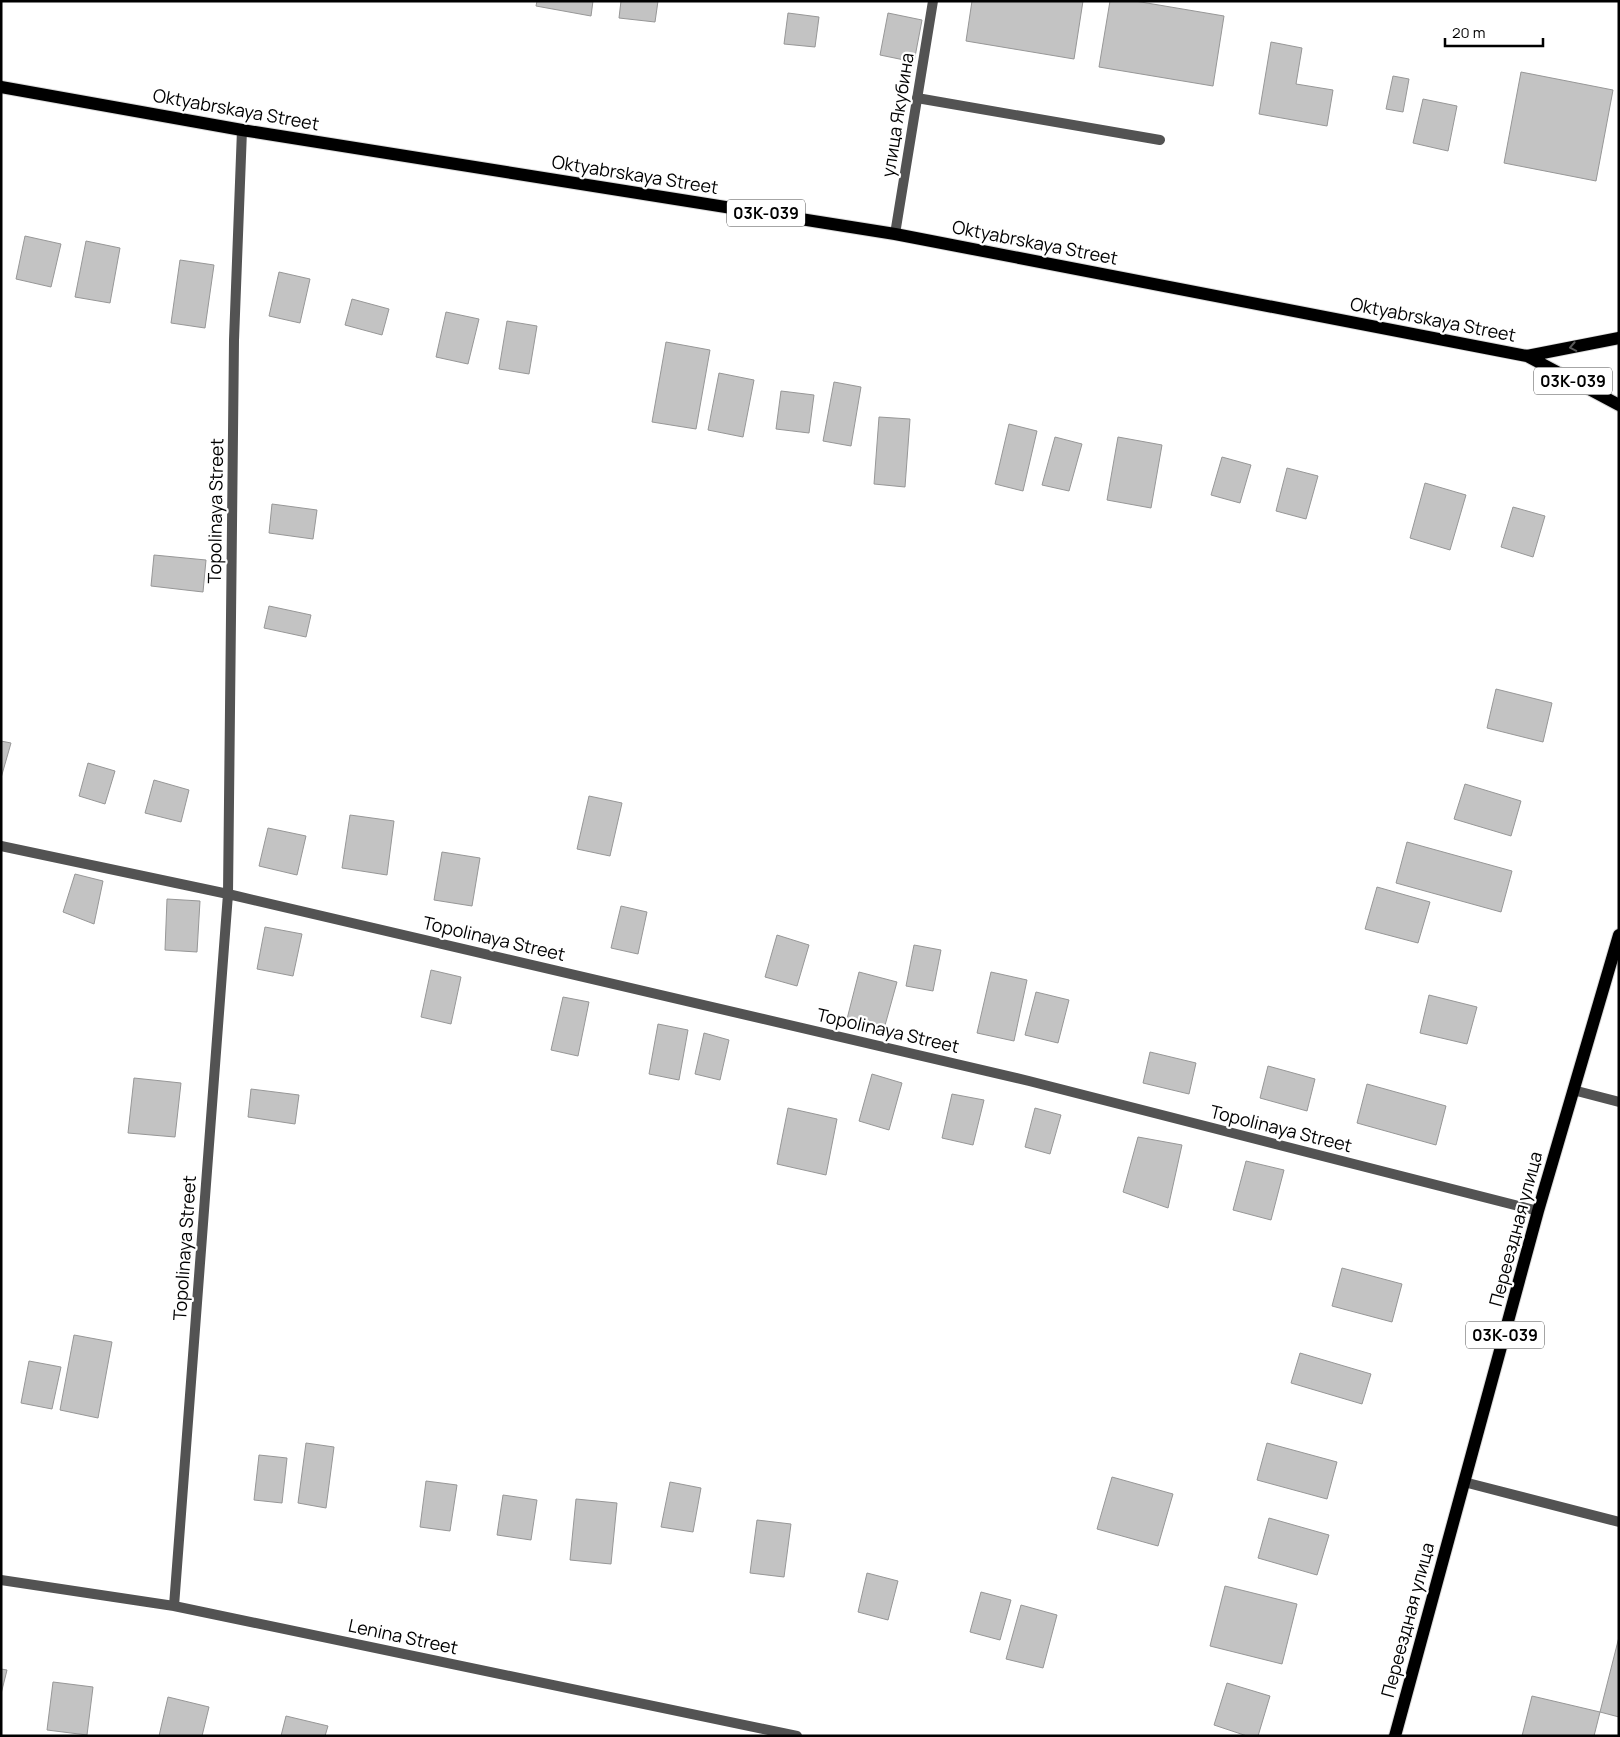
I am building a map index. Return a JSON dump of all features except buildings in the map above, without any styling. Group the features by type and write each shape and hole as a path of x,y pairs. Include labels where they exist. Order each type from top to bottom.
{"main road":[{"name":"Oktyabrskaya Street","path":"1,87 242,130 895,234 1528,356 1619,405"},
{"name":"Oktyabrskaya Street","path":"1528,356 1619,338"},
{"name":"Переездная улица","path":"1395,1736 1538,1211 1619,936"}],"street":[{"name":"улица Якубина","path":"895,234 933,1"},
{"path":"917,98 1160,140"},
{"name":"Topolinaya Street","path":"174,1606 228,894 234,340 242,130"},
{"name":"Topolinaya Street","path":"1,846 228,894 1029,1081 1538,1211"},
{"path":"1573,1090 1619,1102"},
{"path":"1464,1482 1619,1522"},
{"name":"Lenina Street","path":"1,1580 174,1606 797,1736"}]}
